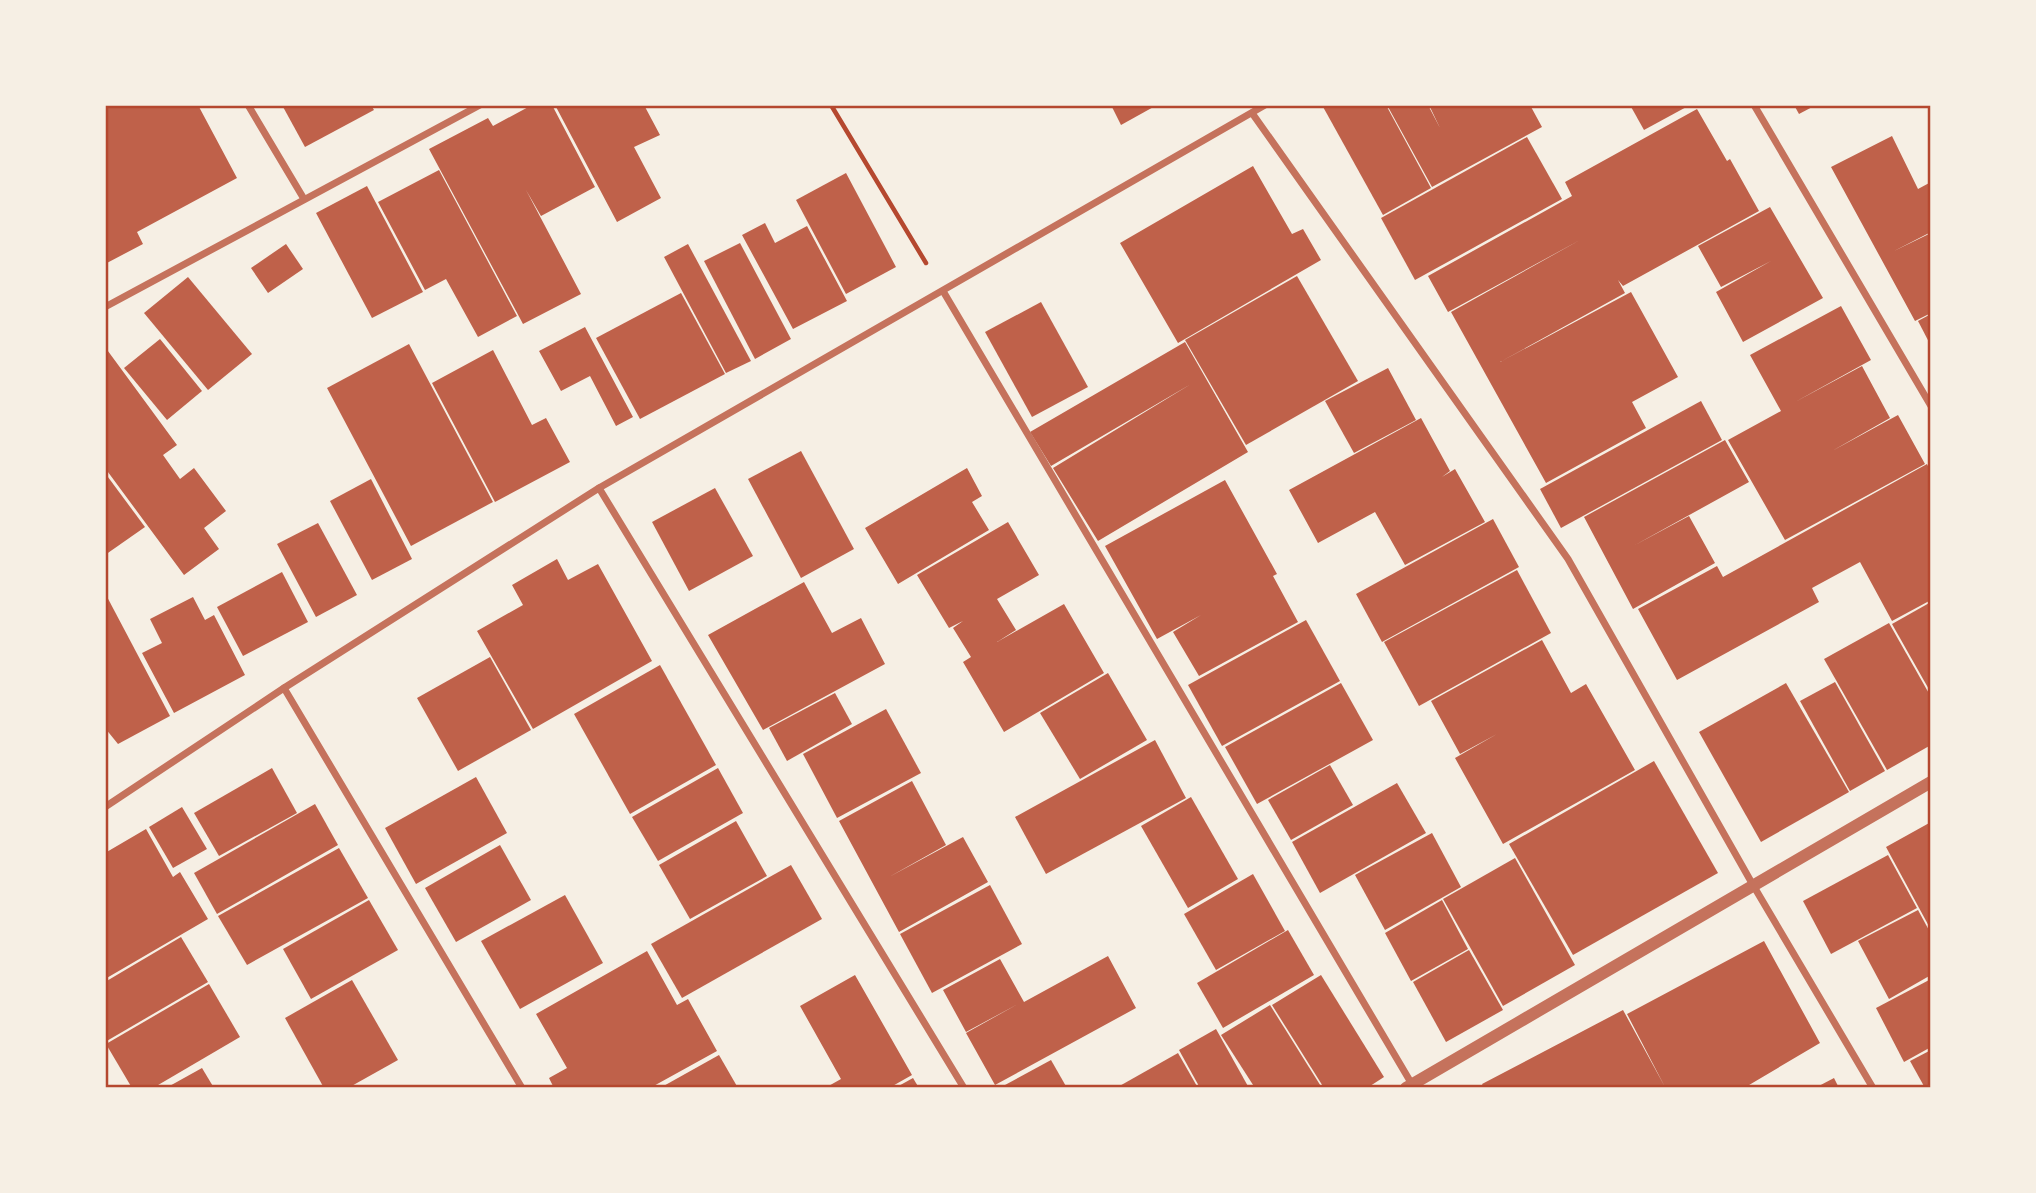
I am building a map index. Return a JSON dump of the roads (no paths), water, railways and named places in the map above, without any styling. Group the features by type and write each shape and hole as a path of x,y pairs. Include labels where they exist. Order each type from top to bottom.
{"street":[{"path":"247,105 304,199"},
{"path":"105,307 480,105"},
{"path":"105,807 284,688 599,488 1265,105"},
{"path":"1754,105 1931,406"},
{"path":"1252,113 1568,559 1753,885 1873,1088"},
{"path":"943,291 1411,1087 1931,782"},
{"path":"599,488 964,1088"},
{"path":"284,688 522,1088"}]}
